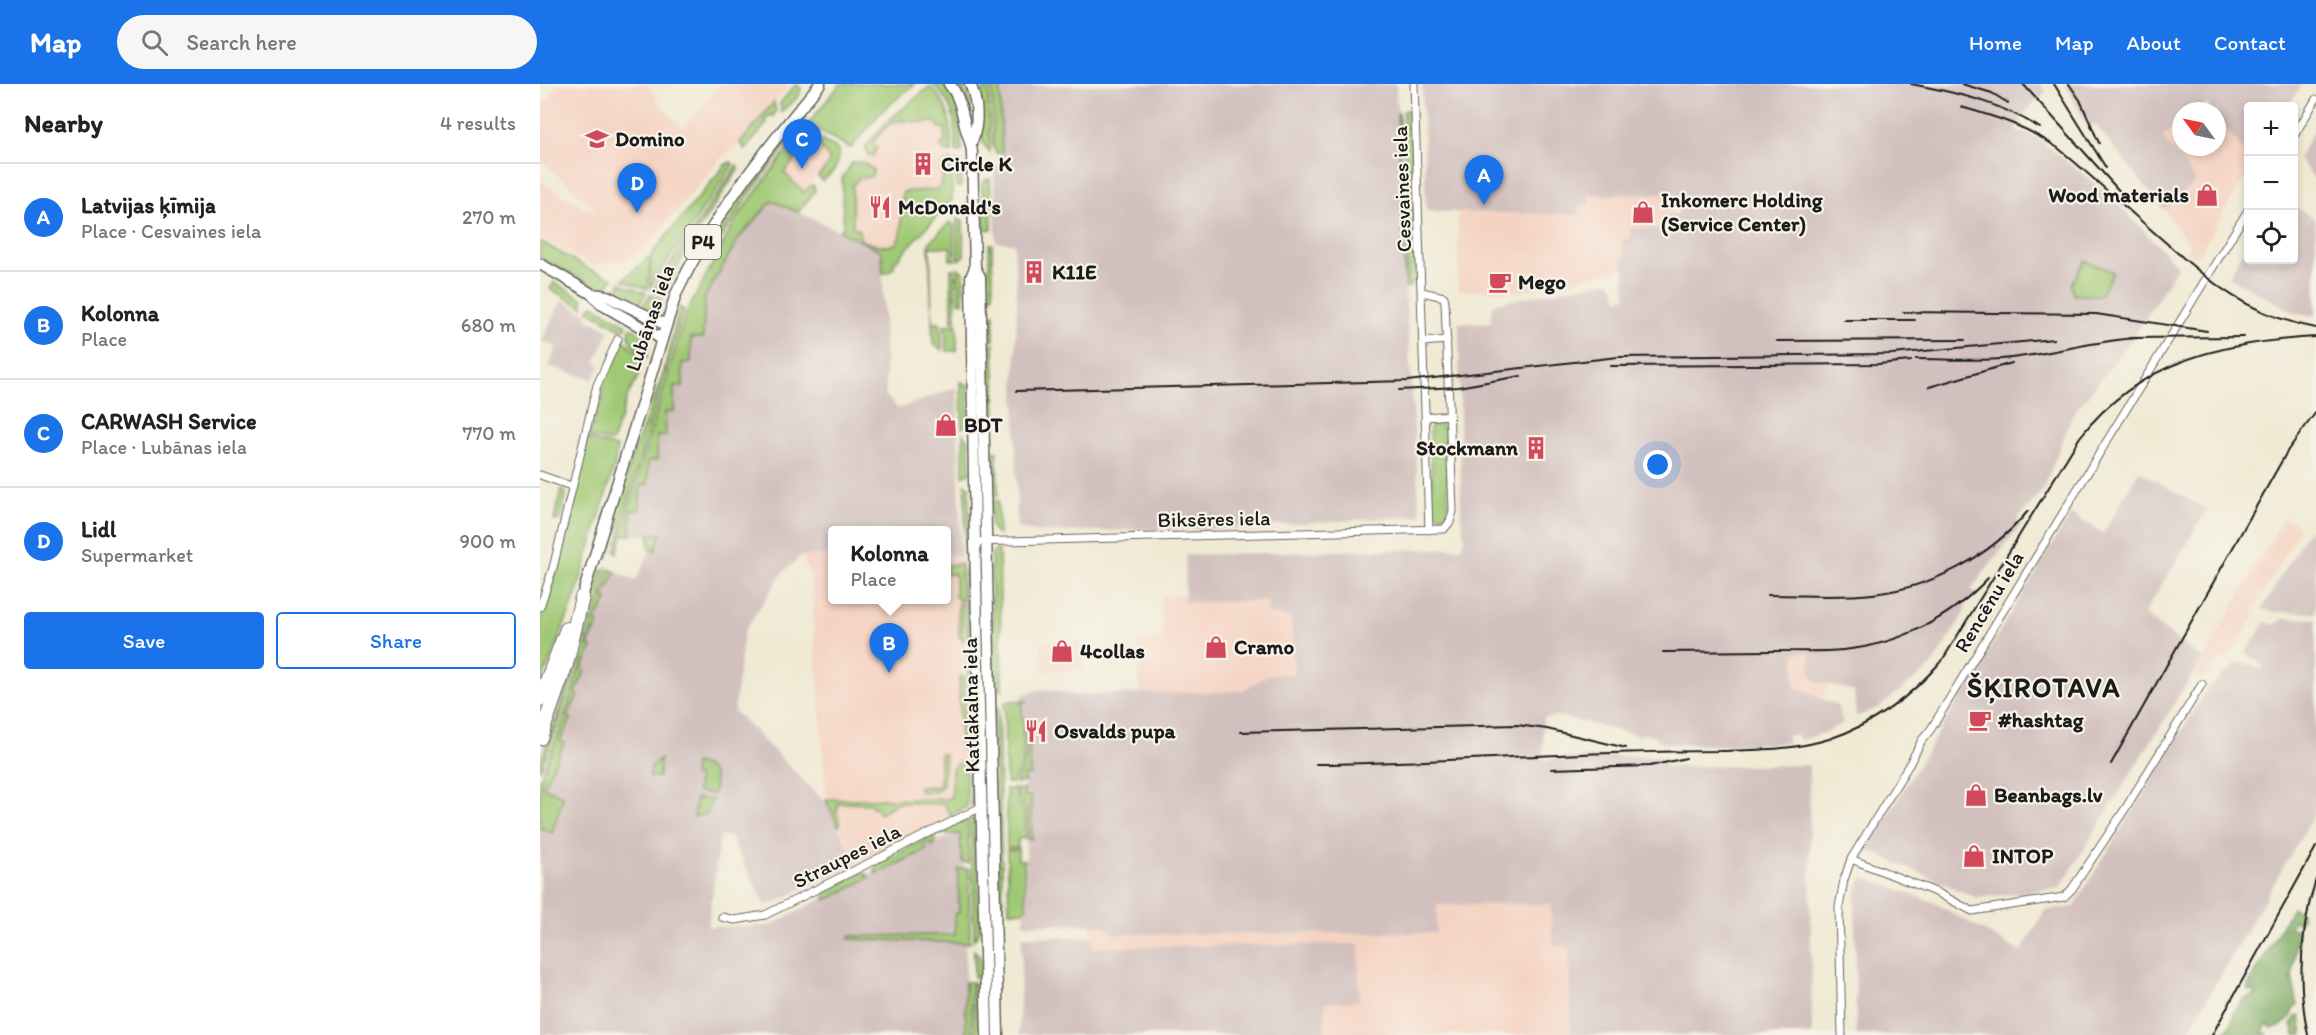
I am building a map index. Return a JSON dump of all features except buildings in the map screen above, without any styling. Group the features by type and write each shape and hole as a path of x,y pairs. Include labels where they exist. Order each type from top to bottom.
{"highway":[{"name":"Lubānas iela","path":"540,699 582,597"},
{"name":"Lubānas iela","path":"540,738 566,664 582,597"}],"street":[{"name":"Lubānas iela","path":"582,597 666,325 681,284 717,216 752,166 820,84"},
{"name":"Katlakalna iela","path":"949,84 957,96 965,127 972,141"},
{"name":"Cesvaines iela","path":"1414,84 1429,530"},
{"name":"Katlakalna iela","path":"973,85 977,127 972,141 975,268 971,277 975,542 983,806 990,874 998,1035"},
{"path":"2298,129 2316,99"},
{"name":"Rencēnu iela","path":"1842,1035 1839,907 1851,859 2244,217"},
{"path":"540,264 592,294 601,304 662,339"},
{"name":"Katlakalna iela","path":"975,268 980,277 987,542 990,874 987,1035"},
{"path":"1422,292 1444,297 1450,415 1426,417"},
{"path":"592,294 607,296 666,325"},
{"name":"Lubānas iela","path":"540,607 553,568 597,385 618,339"},
{"path":"1423,342 1447,340"},
{"name":"Biksēres iela","path":"975,542 1444,529 1450,522 1453,512 1450,415"},
{"path":"540,475 571,486"},
{"path":"1851,859 1938,893 1972,911 2064,897 2072,889 2125,809 2202,684"},
{"name":"Straupes iela","path":"722,917 735,920 753,919 765,915 983,806"}],"shaded area":[{"path":"560,84 648,84 662,107 683,128 718,86 716,84 790,84 740,143 722,158 641,253 621,261 593,266 540,237 540,181 585,209 596,209 540,160 540,109"},
{"path":"1141,84 1396,84 1405,288 1420,516 1225,528 1041,532 1017,528 1015,379 1017,300 1014,243 996,242 994,167 1001,166 1000,87"},
{"path":"1422,84 2040,84 2046,92 2031,106 2015,130 2035,136 2110,196 2178,266 2133,338 2073,414 2043,490 2017,520 2022,524 1971,589 1976,594 1967,603 1963,615 1930,668 1879,707 1856,717 1854,691 1817,682 1811,677 1810,652 1795,653 1795,688 1837,705 1843,723 1824,733 1800,740 1796,735 1787,735 1787,743 1715,745 1662,743 1654,735 1641,734 1640,736 1558,716 1543,718 1543,760 1614,755 1663,757 1665,767 1809,765 1812,1035 1571,1035 1569,948 1553,945 1550,904 1437,905 1436,933 1113,934 1104,925 1023,924 1027,903 1022,694 1044,689 1075,695 1242,691 1268,675 1294,673 1291,617 1268,614 1267,601 1184,602 1186,555 1462,548 1465,538 1461,519 1459,323 1491,322 1492,306 1496,303 1610,281 1615,287 1617,299 1626,297 1622,240 1630,238 1630,228 1669,229 1669,214 1678,214 1678,198 1675,198 1674,194 1590,195 1589,206 1579,205 1579,215 1426,211"},
{"path":"2066,84 2302,84 2291,102 2244,102 2244,152 2226,129 2226,102 2172,102 2172,130 2163,137 2172,149 2172,156 2177,156 2196,181 2164,210 2095,124 2088,128"},
{"path":"903,118 917,122 936,122 946,128 945,143 940,146 943,150 952,152 952,161 948,161 938,189 903,192 902,231 898,240 891,245 873,245 861,240 858,229 853,228 852,186 859,178 871,177 873,174 869,167 861,162 866,153 868,155 872,143 891,122"},
{"path":"2316,128 2316,181 2298,158"},
{"name":"Wood materials","path":"2226,129 2244,152 2244,179 2196,259 2185,252 2189,244 2164,210 2196,181 2177,156 2226,156"},
{"name":"Wood materials","path":"2172,130 2172,149 2163,137"},
{"path":"811,137 819,141 818,144 826,153 829,161 805,192 784,174"},
{"path":"1675,194 1675,198 1671,198 1669,229 1622,240 1624,268 1518,292 1458,290 1458,212 1578,215 1579,205 1589,195"},
{"path":"772,200 882,251 886,396 898,409 957,387 961,556 951,555 951,526 828,526 828,555 801,556 782,573 744,632 734,711 824,801 826,799 855,864 766,906 730,837 720,836 708,927 770,926 861,878 964,830 966,1035 540,1035 540,828 552,833 563,796 543,787 571,719 567,717 578,695 574,693 584,671 581,670 592,648 588,646 607,600 603,598 616,572 636,581 649,553 649,535 631,535 631,510 640,509 640,485 648,485 648,461 657,460 657,436 666,436 665,411 682,362 691,362 691,338 703,338 705,297 739,238"},
{"path":"2298,208 2316,220 2316,316 2295,313 2229,277 2244,249 2244,264 2298,264"},
{"path":"562,300 587,314 585,318 610,330 595,362 600,365 593,380 549,366 557,347 542,341"},
{"path":"2139,471 2207,510 2144,614 2202,659 2060,888 1977,898 1867,850 2071,514 2103,533"},
{"path":"2284,517 2296,524 2299,530 2253,611 2254,617 2235,649 2200,680 2193,676"},
{"path":"2308,530 2316,535 2316,613 2272,612 2262,609"},
{"path":"828,555 828,604 951,604 951,555 961,556 967,807 855,864 826,799 810,573 801,556"},
{"name":"Cramo","path":"1185,595 1185,602 1268,601 1291,617 1294,673 1268,675 1242,691 1140,694 1138,640 1162,639 1161,597"},
{"path":"2285,618 2316,619 2316,811 2186,1035 1856,1035 1855,895 1862,877 1933,902 2021,952 2045,910 2073,907 2209,687 2238,663 2252,665 2261,670 2263,665 2245,653 2266,622 2274,625"},
{"name":"4collas","path":"1082,641 1084,670 1043,671 1041,642"},
{"path":"1795,652 1811,652 1817,682 1828,685 1822,698 1795,689"},
{"path":"1550,904 1553,945 1569,947 1571,1035 1325,1035 1325,1002 1358,945 1093,947 1090,937 1090,924 1104,925 1113,934 1435,933 1436,905"},
{"path":"1022,937 1092,937 1093,947 1359,944 1359,1001 1325,1002 1325,1035 1019,1035"}],"green space":[{"path":"796,84 801,88 799,96 781,112 780,103"},
{"path":"840,84 915,84 882,111 851,148 807,125"},
{"path":"933,84 942,84 953,99 960,124 962,151 956,152 953,115 950,108"},
{"path":"955,84 961,84 970,102 971,130 965,102"},
{"path":"992,85 1000,85 1002,153 996,153 993,147"},
{"path":"930,86 946,109 950,124 952,152 943,150 940,145 945,142 945,128 939,128 936,122 901,120 895,121 882,131 872,143 877,148 873,156 868,155 865,147 889,120"},
{"path":"989,86 990,152 982,142 980,96"},
{"path":"774,102 776,111 773,116 765,120 767,123 745,150 740,143"},
{"path":"1408,110 1410,113 1416,280 1409,287 1403,111"},
{"path":"1397,112 1399,112 1407,287 1405,288"},
{"path":"801,131 809,133 810,141 784,173 804,192 812,185 815,191 798,212 772,201 739,238 705,297 703,338 691,338 691,362 682,363 683,387 674,387 674,411 665,412 666,436 657,436 657,460 648,461 648,485 640,485 640,510 631,510 631,535 623,535 617,553 615,551 686,314 736,219"},
{"path":"796,132 747,197 717,244 714,243 727,213 758,173"},
{"path":"819,141 838,149 839,154 836,167 822,181 818,176 828,165 829,158 818,144"},
{"path":"952,161 952,200 887,273 883,273 882,251 839,231 843,228 842,178 853,162 861,162 873,169 873,173 871,177 859,178 852,186 853,228 858,229 861,240 890,246 897,242 900,234 903,192 938,189 942,183 943,167"},
{"path":"956,161 961,163 960,187 956,186"},
{"path":"732,162 733,165 650,287 651,255 726,164"},
{"path":"737,165 738,170 690,242 664,296 652,291"},
{"path":"990,179 992,229 984,230 982,184 985,180"},
{"path":"957,218 963,220 964,256 958,260"},
{"path":"950,222 954,225 955,260 950,260 950,247 930,247 932,310 929,243"},
{"path":"540,241 589,269 613,278 607,286 599,288 543,260 540,258"},
{"path":"989,244 992,244 993,296 989,297 985,294 984,278 989,266"},
{"path":"648,257 650,261 647,289 623,280"},
{"path":"2085,261 2113,272 2100,295 2074,295 2071,284"},
{"path":"958,268 964,273 963,303 959,302"},
{"path":"951,269 955,269 956,322 952,322"},
{"path":"554,282 583,299 583,307 550,289"},
{"path":"620,283 646,293 638,306 618,296"},
{"path":"650,295 662,300 653,308 641,308"},
{"path":"593,305 627,325 625,329 622,330 588,310"},
{"path":"679,307 684,310 624,512 608,558 603,554 634,451 664,372"},
{"path":"994,314 994,340 985,340 985,318"},
{"path":"932,323 940,323 943,350 933,344"},
{"path":"944,325 957,325 957,351 947,351"},
{"path":"631,327 645,340 648,348 647,358 630,341"},
{"path":"624,340 642,358 639,375 627,397 612,442 588,437 603,397 601,395 611,358"},
{"path":"987,344 994,344 996,423 992,424 987,420"},
{"path":"961,382 968,385 968,424 962,428"},
{"path":"1440,423 1446,430 1447,441 1448,509 1447,513 1442,516 1433,511 1430,427"},
{"path":"963,434 969,441 970,472 963,476"},
{"path":"587,439 617,447 615,464 575,598 540,686 540,620 556,569"},
{"path":"990,452 997,452 998,496 992,496"},
{"path":"965,484 969,487 970,547 965,553"},
{"path":"561,489 566,493 561,519 554,521"},
{"path":"992,500 998,501 999,535 995,533 991,525"},
{"path":"649,534 661,534 655,551 649,549"},
{"path":"999,550 1002,692 994,684 991,556 994,551"},
{"path":"961,564 963,601 958,601 955,597 955,574 951,574 951,565"},
{"path":"965,567 968,569 973,626 973,634 967,640"},
{"path":"606,568 559,722 540,771 542,757 556,719 598,573"},
{"path":"609,569 616,572 603,597 607,599 588,645 592,647 575,693 578,695 567,717 571,719 560,741 564,743 543,787 563,797 552,833 540,828 540,779 561,727"},
{"path":"958,604 963,604 963,641 959,637"},
{"path":"967,650 974,656 976,751 970,752"},
{"path":"959,677 964,677 966,749 961,749 960,743"},
{"path":"1028,701 1022,702 1023,760 1013,783 1006,783 1004,703"},
{"path":"998,707 1003,910 999,906 993,713"},
{"path":"1025,726 1029,726 1030,775 1024,775 1024,782 1016,783 1026,759"},
{"path":"940,754 945,754 943,786 935,792 920,792 918,787 940,786"},
{"path":"660,759 659,777 650,777 651,766"},
{"path":"960,762 966,762 967,807 950,815 944,804 897,803 879,814 872,804 838,803 837,813 840,825 838,826 826,799 948,799 952,793 952,769"},
{"path":"694,763 709,769 712,773 715,782 713,794 697,792 698,777 693,776"},
{"path":"970,763 975,769 977,798 971,806"},
{"path":"1006,789 1014,789 1018,802 1024,810 1025,838 1018,839 1018,848 1007,848"},
{"path":"1016,789 1024,789 1024,796 1031,796 1032,839 1028,839 1027,809"},
{"path":"696,798 712,800 708,813 694,817"},
{"path":"968,818 969,863 962,862 960,834 946,834 948,827"},
{"path":"971,818 977,822 980,930 974,940"},
{"path":"932,836 936,839 933,846 931,843 925,846 926,850 877,874 875,871 877,864"},
{"path":"1007,850 1018,850 1018,860 1024,860 1026,908 1023,911 1009,911"},
{"path":"958,869 969,869 970,943 849,939 849,936 955,935 955,914 959,913"},
{"path":"860,873 866,873 869,878 826,900 825,892"},
{"path":"2292,908 2302,912 2302,918 2298,922 2294,920 2289,928 2297,929 2298,935 2292,978 2298,1005 2292,1011 2292,1016 2280,1026 2272,1028 2267,1024 2263,1032 2268,1035 2223,1035 2232,1023 2234,1013 2243,1000 2256,994 2248,991 2248,986"},
{"path":"974,950 981,959 981,974 978,977 974,977"},
{"path":"965,982 971,982 972,1035 966,1035"},
{"path":"973,982 981,986 982,1035 975,1035"},
{"path":"2300,1016 2303,1035 2295,1035 2292,1024 2296,1017"}],"railway":[{"path":"1911,84 1994,105 2040,128"},
{"path":"1962,84 1992,93 2008,103"},
{"path":"2023,84 2122,194"},
{"path":"2054,84 2106,168"},
{"path":"2069,84 2080,100 2099,143"},
{"path":"1961,107 2011,123 2046,140 2071,159 2182,257 2233,296 2271,315 2316,328"},
{"path":"1903,312 2096,314 2207,331"},
{"path":"1844,320 1915,320"},
{"path":"2130,338 2244,337"},
{"path":"1316,764 1762,750 1816,743 1846,733 1892,707 1919,685 1943,659 2080,437 2104,411 2129,390 2157,373 2186,360 2248,344 2316,337"},
{"path":"1916,359 2006,359 2138,338"},
{"path":"1016,391 1407,381 1618,357 1892,354 2054,339"},
{"path":"1777,341 1965,340"},
{"path":"1611,366 1878,364 1911,361"},
{"path":"1929,387 2012,363"},
{"path":"1399,390 1458,387 1521,376"},
{"path":"2111,764 2288,450 2316,412"},
{"path":"1768,595 1860,595 1917,585 1978,556 2013,527 2028,511"},
{"path":"1663,652 1826,651 1864,647 1903,636 1940,617 1988,578"},
{"path":"1241,732 1517,725 1547,729 1626,748"},
{"path":"1551,769 1650,766 1686,758"},
{"path":"2212,1035 2316,847"},
{"path":"2308,1035 2302,995 2302,956 2306,917 2316,879"}],"place":[{"name":"Domino","path":"597,139"},
{"name":"Circle K","path":"923,164"},
{"name":"CARWASH Service","path":"802,169"},
{"name":"Wood materials","path":"2207,195"},
{"name":"Latvijas ķīmija","path":"1484,205"},
{"name":"McDonald's","path":"880,207"},
{"name":"Inkomerc Holding (Service Center)","path":"1643,212"},
{"name":"Lidl","path":"637,213"},
{"name":"K11E","path":"1034,272"},
{"name":"Mego","path":"1500,282"},
{"name":"BDT","path":"946,425"},
{"name":"Stockmann","path":"1536,448"},
{"name":"Cramo","path":"1216,647"},
{"name":"4collas","path":"1062,651"},
{"name":"Kolonna","path":"889,673"},
{"name":"#hashtag","path":"1980,720"},
{"name":"Osvalds pupa","path":"1036,731"},
{"name":"Beanbags.lv","path":"1976,795"},
{"name":"INTOP","path":"1974,856"}],"district":[{"name":"ŠĶIROTAVA","path":"2044,688"}]}
